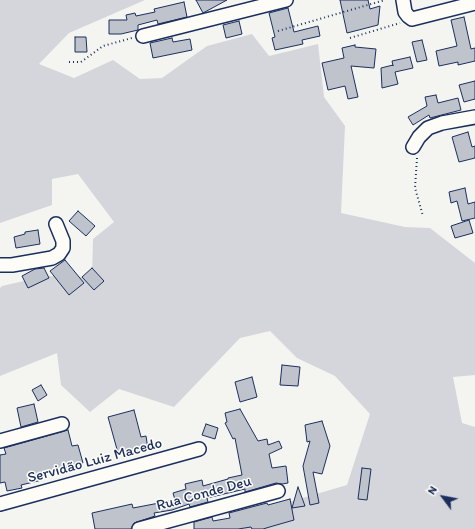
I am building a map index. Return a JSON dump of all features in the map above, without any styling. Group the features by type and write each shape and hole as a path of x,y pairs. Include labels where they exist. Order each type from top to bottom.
{"street":[{"path":"143,36 286,0"},
{"path":"403,0 406,12 412,19 475,3"},
{"path":"415,152 419,137 428,128 442,123 475,116"},
{"path":"0,265 12,265 52,258 59,254 63,248 63,241 56,224"},
{"path":"0,441 62,424"},
{"name":"Servidão Luiz Macedo","path":"0,504 199,449"},
{"name":"Rua Conde Deu","path":"139,529 278,491"}],"path":[{"path":"278,31 385,0"},
{"path":"350,38 412,19"},
{"path":"69,62 81,62 103,46 122,40 143,36"},
{"path":"415,152 415,188 422,216"}],"shaded area":[{"path":"0,0 145,0 69,33 39,64 74,78 113,60 140,79 162,78 207,46 252,34 269,56 318,44 324,97 345,126 341,213 405,227 430,228 475,263 475,375 453,377 462,423 475,427 475,529 197,529 347,485 370,414 335,376 297,358 270,331 240,338 174,407 119,389 90,412 61,385 57,353 0,376 0,288 2,286 46,276 92,277 93,239 114,222 78,174 52,179 52,205 0,223"}],"building":[{"path":"196,0 227,0 203,13"},
{"path":"340,0 368,0 370,9 380,6 378,25 347,33"},
{"path":"184,2 187,17 158,24 157,20 138,25 138,30 121,34 109,34 109,20 127,20 126,15 135,13 136,16 155,12 154,9"},
{"path":"288,8 294,32 318,26 320,36 302,40 303,44 275,50 272,38 275,37 269,13"},
{"path":"464,17 471,49 475,48 475,61 458,65 458,62 439,66 436,51 457,46 451,20"},
{"path":"239,21 242,34 226,38 223,25"},
{"path":"75,37 86,37 87,52 75,52"},
{"path":"172,38 173,42 190,39 192,50 153,58 150,43"},
{"path":"422,40 427,60 417,62 412,42"},
{"path":"355,45 355,47 376,49 374,68 351,66 358,97 348,99 345,86 328,90 322,63 344,58 342,48"},
{"path":"410,57 413,68 395,72 398,84 382,88 381,68 393,65 392,61"},
{"path":"475,81 475,99 464,102 459,85"},
{"path":"436,95 438,103 458,98 461,110 430,118 429,115 413,125 408,117 427,106 425,97"},
{"path":"468,132 472,147 475,146 475,158 459,162 452,137"},
{"path":"465,188 468,204 475,202 475,218 462,221 457,201 451,203 449,192"},
{"path":"78,211 95,226 86,236 69,221"},
{"path":"469,220 473,233 455,238 451,226"},
{"path":"38,230 40,244 16,248 14,237 25,234 25,232"},
{"path":"65,260 84,283 69,295 50,271"},
{"path":"44,268 49,278 28,288 22,276 35,269"},
{"path":"92,268 104,281 94,290 82,277"},
{"path":"282,365 300,367 298,386 280,385"},
{"path":"252,377 257,397 240,402 235,382"},
{"path":"41,385 47,395 38,401 32,390"},
{"path":"34,404 38,422 21,427 17,408"},
{"path":"240,409 258,441 267,439 268,445 279,441 282,448 269,454 272,468 286,466 288,483 276,483 245,492 245,489 207,498 208,502 190,507 189,504 172,510 154,513 155,516 134,523 131,529 95,529 92,513 132,504 133,508 175,500 173,493 186,489 185,484 202,480 203,486 242,475 235,438 233,439 225,423 227,422 225,413"},
{"path":"134,410 141,437 146,436 148,449 126,454 118,453 108,417"},
{"path":"322,421 330,446 322,474 313,472 319,503 310,505 303,466 310,441 307,442 305,425"},
{"path":"206,424 218,428 215,439 202,435"},
{"path":"68,430 72,446 78,445 83,463 41,475 42,480 21,485 22,488 7,491 5,482 0,483 0,455 6,454 4,448"},
{"path":"362,468 371,469 367,500 358,499"},
{"path":"298,487 305,506 292,508"},
{"path":"290,499 294,520 263,529 252,529 251,527 238,529 194,529 194,522 212,517 213,521 230,518 229,513 267,503 268,505"}]}
